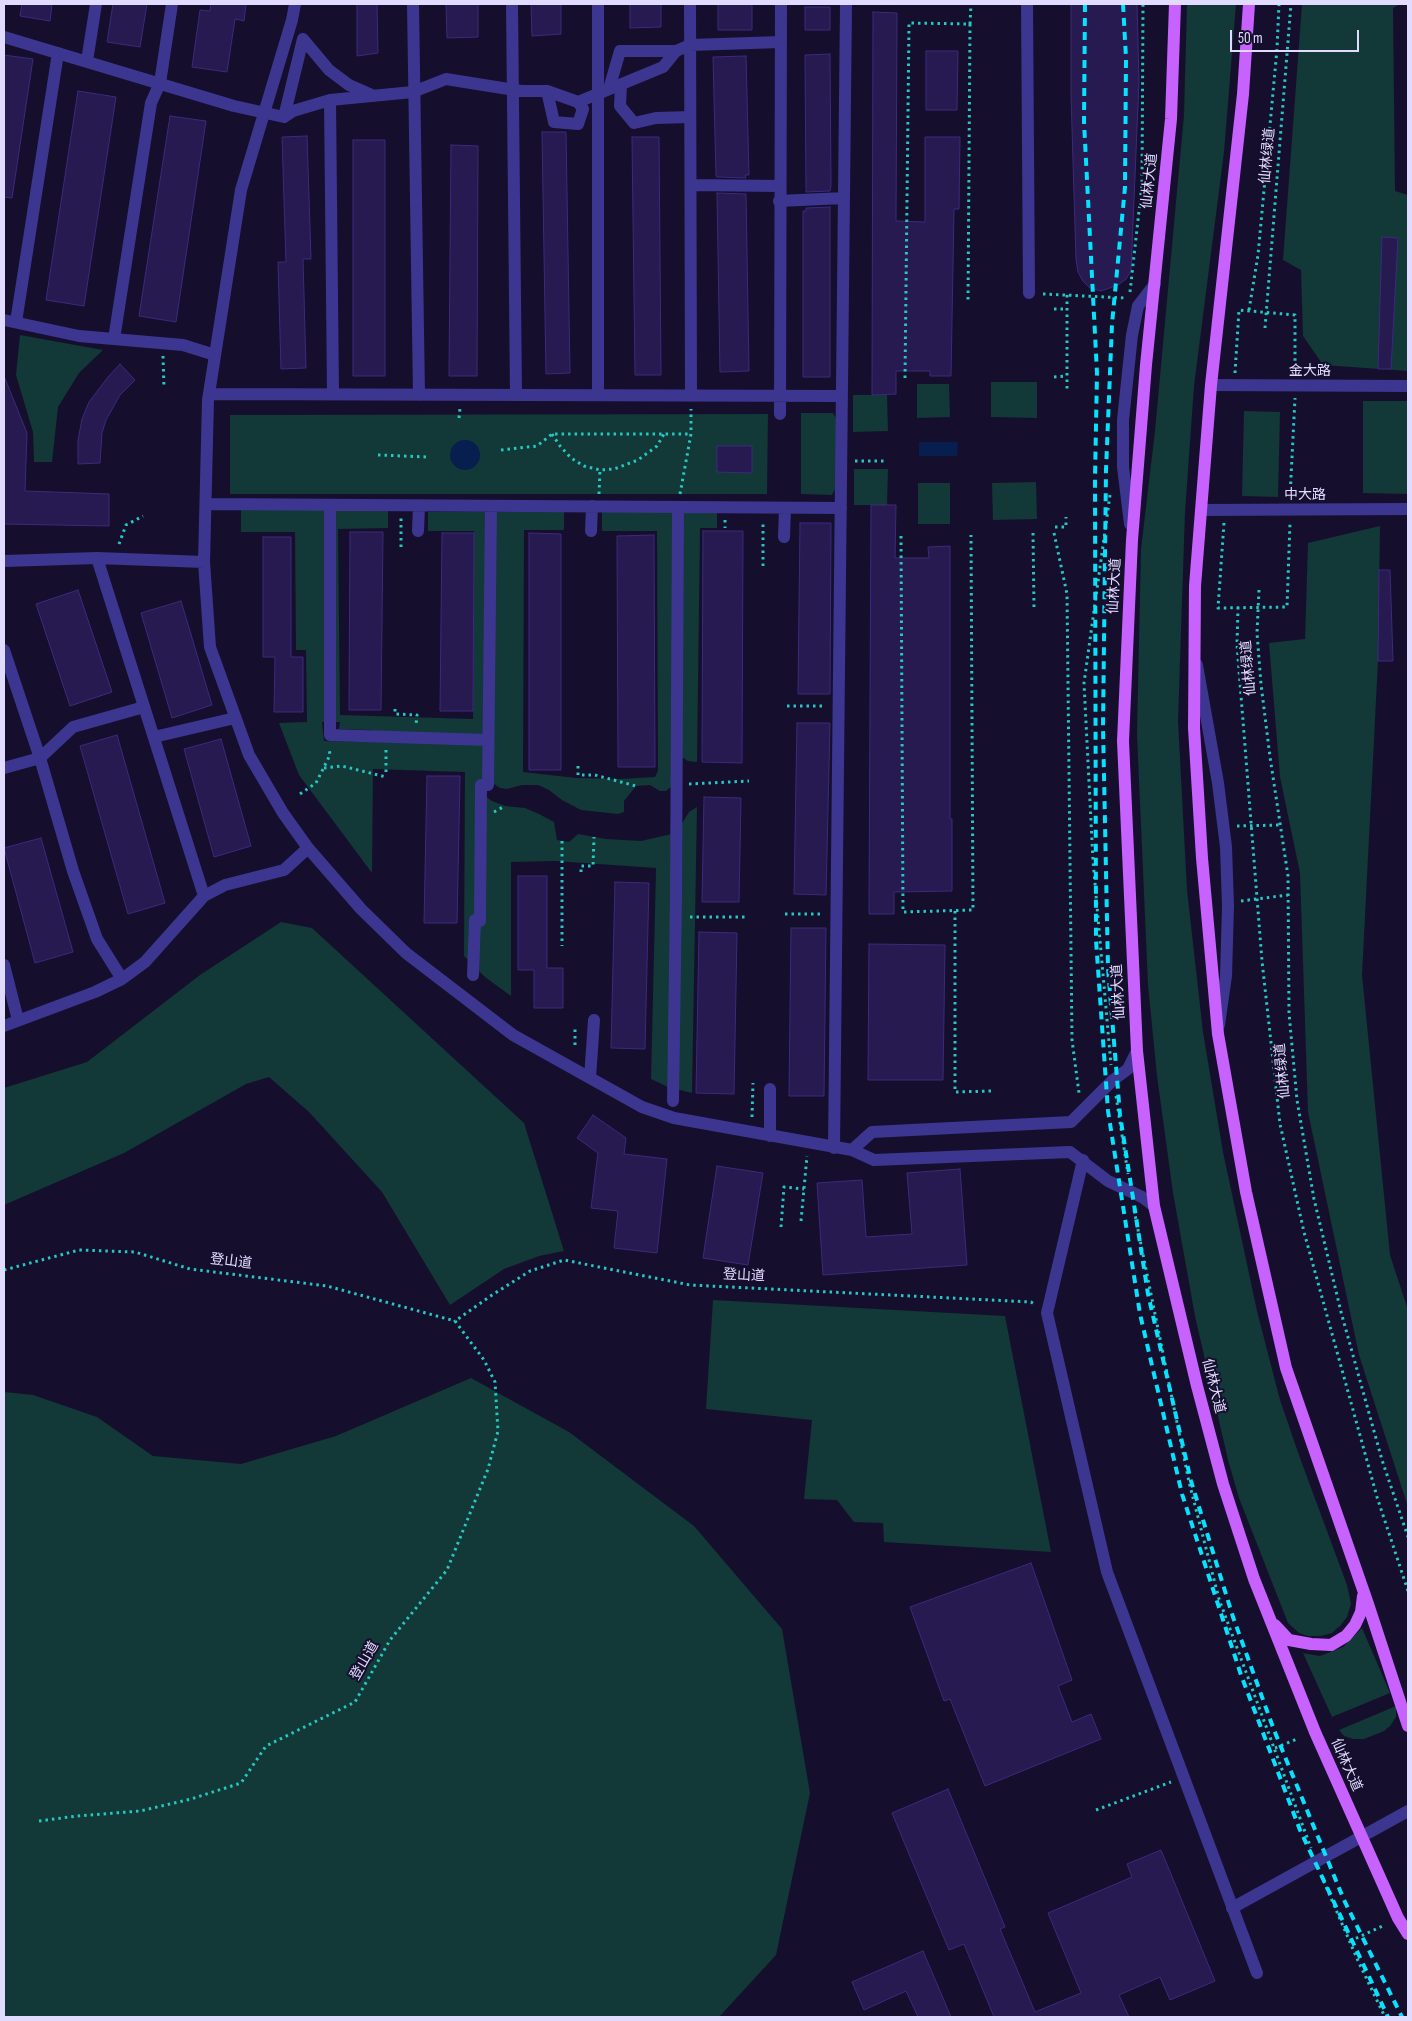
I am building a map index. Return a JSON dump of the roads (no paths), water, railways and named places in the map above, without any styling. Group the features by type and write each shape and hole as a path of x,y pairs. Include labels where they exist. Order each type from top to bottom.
{"main road":[{"name":"仙林大道","path":"1175,4 1171,119 1154,284 1132,540 1123,740 1137,1052 1154,1206 1197,1386 1223,1484 1254,1580 1315,1732 1398,1918 1408,1934"},
{"path":"1249,4 1242,94 1211,385 1195,586 1194,728 1202,858 1218,1034 1246,1192 1286,1368 1364,1592 1408,1726"},
{"path":"1270,1620 1289,1640 1331,1645 1346,1636 1355,1625 1361,1612 1364,1592"}],"street":[{"path":"87,61 96,4"},
{"path":"114,339 151,103 160,83 172,4"},
{"path":"295,4 292,20 241,190 209,394 204,562 210,647 235,718 249,755 262,779 308,848 361,909 406,953 513,1035 642,1108 674,1118 852,1150 874,1160 1070,1152 1083,1160 1108,1181 1142,1197 1154,1206"},
{"path":"413,4 419,395"},
{"path":"512,4 516,395"},
{"path":"598,4 610,89 598,395"},
{"path":"690,4 691,396"},
{"path":"780,414 779,186 781,4"},
{"path":"834,1148 846,4"},
{"path":"1027,4 1029,293"},
{"path":"4,37 264,114 284,118"},
{"path":"284,118 303,39 330,70 349,85 376,97"},
{"path":"690,117 656,118 634,123 620,106 610,89 620,51 676,51 690,45 781,42"},
{"path":"578,102 663,67 676,51"},
{"path":"58,52 10,321 79,336 183,345 215,355"},
{"path":"284,118 293,110 330,100 413,92 446,79 513,89 547,91 578,102 582,109 578,124 554,122 549,107 547,91"},
{"path":"330,100 333,394"},
{"path":"691,185 779,186"},
{"path":"779,201 844,198"},
{"path":"1132,540 1123,467 1123,420 1132,335 1138,306 1154,284"},
{"name":"金大路","path":"1211,385 1408,386"},
{"path":"209,394 842,396"},
{"path":"206,504 841,508"},
{"path":"330,505 330,735 488,740"},
{"path":"418,531 419,506"},
{"path":"474,975 475,920 480,921 481,785 488,785 491,506"},
{"path":"591,531 595,506"},
{"path":"673,1100 678,507"},
{"path":"784,537 785,508"},
{"name":"中大路","path":"1202,510 1408,509"},
{"path":"4,561 97,558 204,562"},
{"path":"97,558 204,896"},
{"path":"4,650 40,758 73,871 96,938 122,979"},
{"path":"1195,653 1218,782 1226,847 1228,906 1226,976 1218,1034"},
{"path":"4,768 40,758 73,728 144,707"},
{"path":"154,737 235,718"},
{"path":"4,1026 95,992 122,979 145,962 204,896 225,885 284,870 308,848"},
{"path":"4,965 18,1020"},
{"path":"590,1078 594,1020"},
{"path":"852,1150 872,1132 1070,1122 1113,1080 1128,1069 1137,1052"},
{"path":"770,1089 770,1136"},
{"path":"1083,1160 1047,1313 1106,1572 1256,1974"},
{"path":"1232,1908 1408,1811"}],"water":[{"path":"465,440 471,441 479,449 479,461 471,469 465,470 459,469 451,461 450,455 451,449 459,441"},
{"path":"919,442 958,442 957,456 919,456"}],"railway":[{"path":"1085,4 1084,122 1097,373 1095,478 1096,940 1108,1111 1140,1314 1182,1494 1241,1675 1300,1830 1388,2017"},
{"path":"1123,4 1126,58 1125,187 1112,324 1106,470 1103,727 1108,968 1120,1115 1148,1294 1191,1481 1233,1617 1274,1730 1344,1900 1402,2017"}]}
